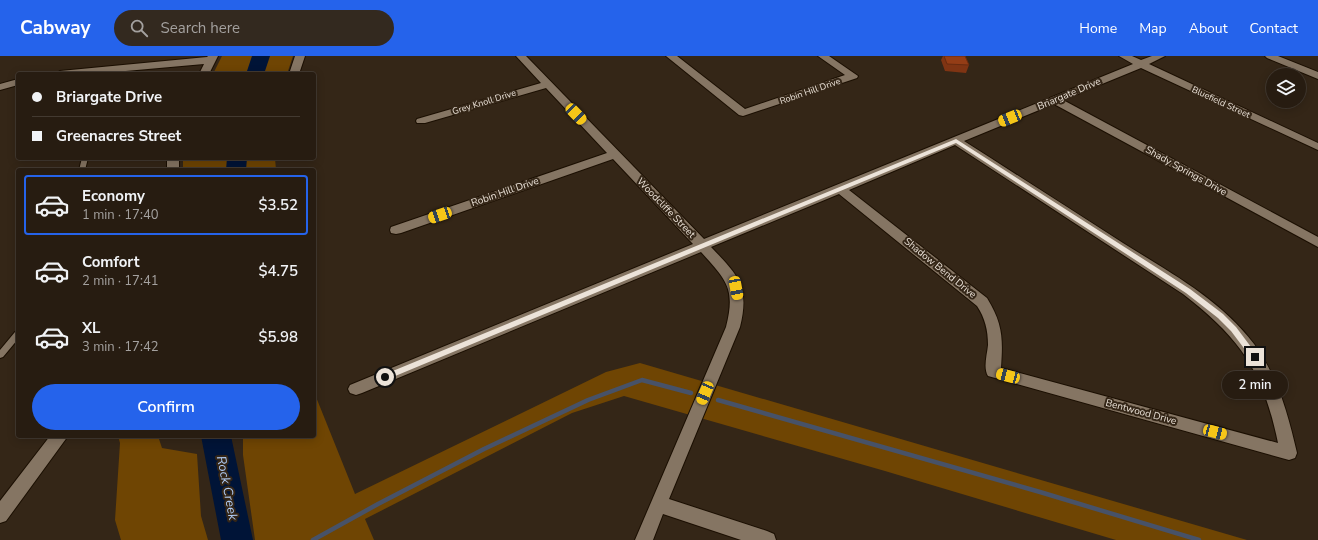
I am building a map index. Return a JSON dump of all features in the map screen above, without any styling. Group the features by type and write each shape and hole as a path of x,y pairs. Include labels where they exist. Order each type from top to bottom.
{"street":[{"path":"295,72 300,56"},
{"name":"Woodcliffe Street","path":"521,56 730,276 739,301 734,327 644,540"},
{"name":"Robin Hill Drive","path":"671,56 743,113 853,76 823,56"},
{"name":"Bluefield Street","path":"1124,56 1318,147"},
{"name":"Briargate Drive","path":"356,389 1160,56"},
{"path":"1270,56 1318,76"},
{"path":"100,72 120,71 212,58"},
{"path":"205,72 212,58"},
{"path":"0,87 16,83"},
{"name":"Grey Knoll Drive","path":"421,121 547,84"},
{"name":"Shady Springs Drive","path":"1055,100 1318,243"},
{"name":"Bentwood Drive","path":"956,141 1188,291 1220,316 1245,343 1263,372 1274,394 1289,453 993,372"},
{"name":"Robin Hill Drive","path":"396,230 615,154"},
{"name":"Shadow Bend Drive","path":"840,189 982,302 990,313 996,328 993,372"},
{"path":"0,515 58,438"},
{"path":"658,504 767,540"}],"lane":[{"path":"0,356 16,336"}],"shaded area":[{"path":"222,56 293,56 288,72 214,72"},
{"path":"183,160 275,160 276,168 183,168"},
{"path":"640,363 1247,540 1116,540 885,471 624,396 572,413 365,519 374,540 255,540 243,455 243,438 316,438 316,397 355,494 606,372"},
{"path":"119,438 159,438 162,448 197,454 201,516 208,540 121,540 115,520 120,443"}],"building":[{"path":"944,56 965,56 969,65 947,64"}],"waterway":[{"name":"Rock Creek","path":"256,72 261,56"},
{"name":"Rock Creek","path":"236,168 237,160"},
{"path":"313,540 378,504 484,449 588,400 642,380 691,393"},
{"path":"718,400 1040,492 1199,540"},
{"name":"Rock Creek","path":"216,438 237,540"}],"route":[{"path":"385,377 956,141 1188,291 1220,316 1245,343 1255,357"}]}
